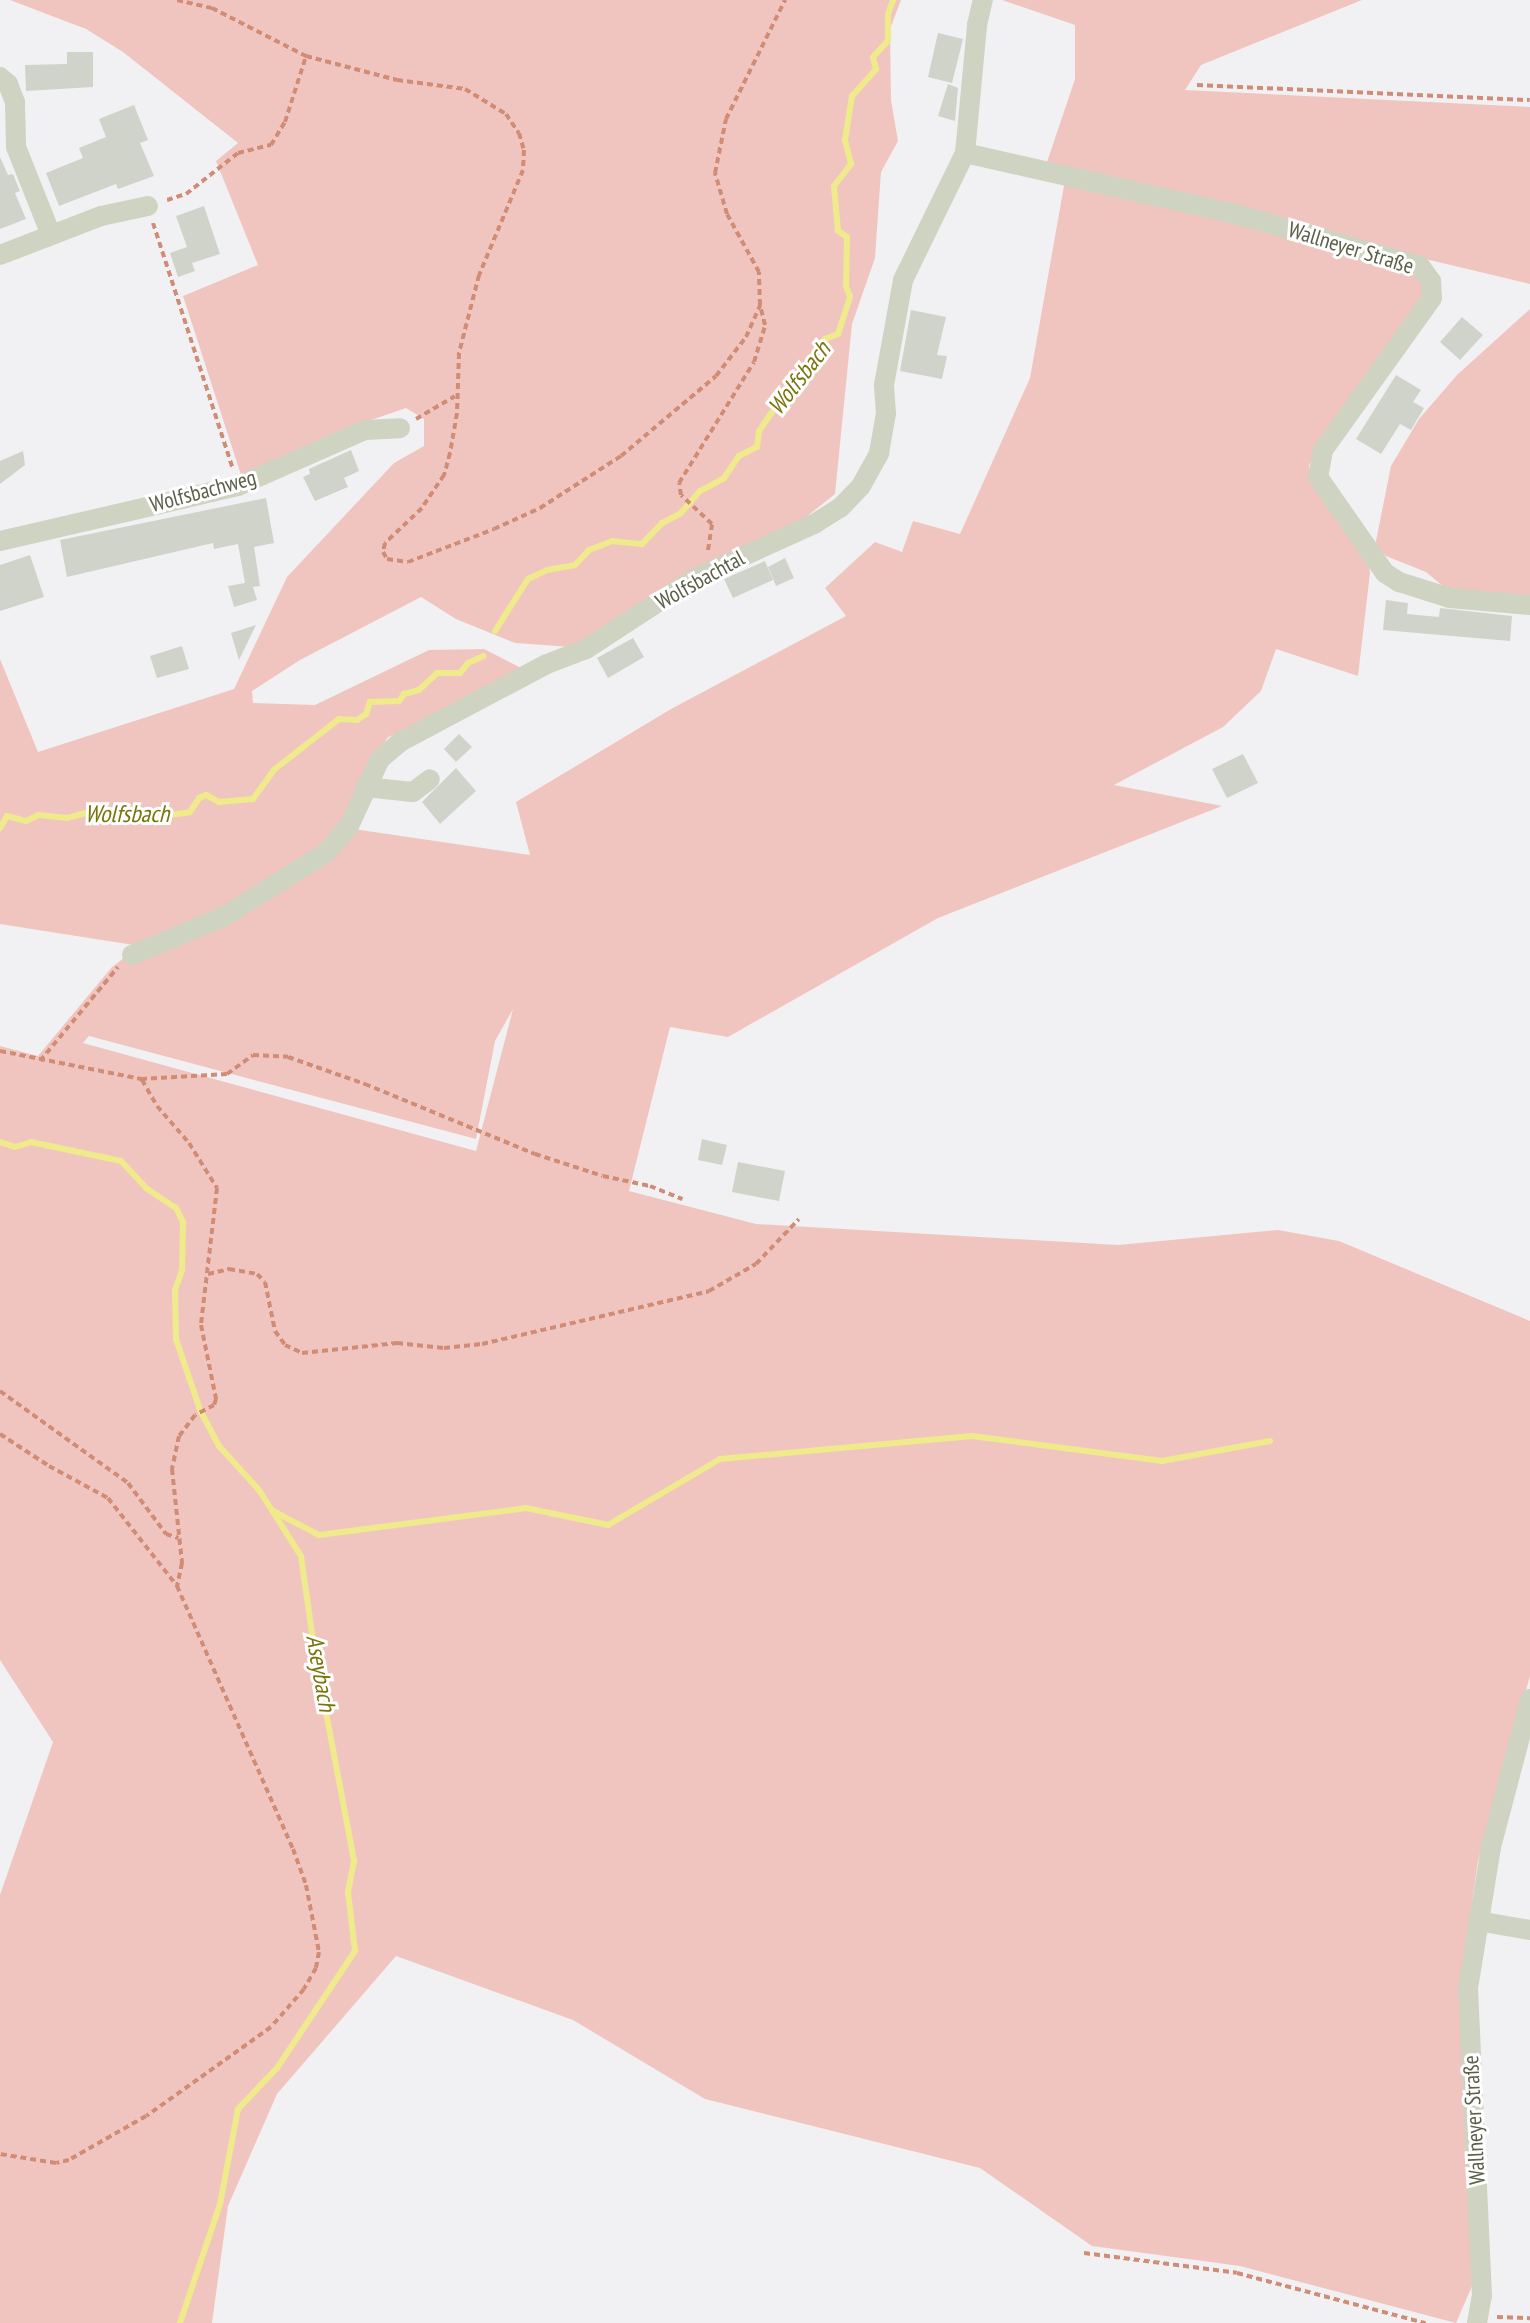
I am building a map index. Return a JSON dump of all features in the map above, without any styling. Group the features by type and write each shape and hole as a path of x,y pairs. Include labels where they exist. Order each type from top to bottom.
{"street":[{"name":"Wolfsbachtal","path":"132,955 223,917 327,852 349,826 380,759 400,742 547,664 586,649 695,578 814,524 840,508 861,486 879,453 886,414 884,385 903,280 965,153 977,25 983,0"},
{"path":"0,77 8,84 15,102 16,147 51,235"},
{"name":"Wallneyer Straße","path":"965,153 1235,214 1420,266 1431,281 1432,298 1323,450 1318,477 1385,573 1399,582 1450,598 1530,605"},
{"path":"0,255 101,216 148,206"},
{"name":"Wolfsbachweg","path":"0,541 238,486 365,430 400,428"},
{"path":"365,787 413,792 430,779"},
{"name":"Wallneyer Straße","path":"1484,2322 1468,1988 1491,1847 1530,1699"},
{"path":"1478,1921 1530,1930"}],"path":[{"path":"177,0 212,8 306,56 397,80 465,89 506,114 519,133 524,150 523,170 479,275 459,353 455,431 444,475 422,508 385,543 383,552 396,563 447,548 540,508 633,448 716,376 746,337 760,305"},
{"path":"695,578 711,543 712,524 681,495 679,483 754,362 765,325 760,305 759,272 727,214 715,173 726,119 785,0"},
{"path":"238,486 148,206 186,194 238,153 271,145 285,122 306,56"},
{"path":"1197,85 1530,100"},
{"path":"400,428 455,396"},
{"path":"40,1061 112,972 132,955"},
{"path":"0,1051 141,1079 227,1074 253,1055 288,1057 355,1080 535,1154 603,1176 650,1186 683,1199"},
{"path":"141,1079 157,1106 189,1143 217,1188 201,1325 216,1399 214,1405 195,1415 179,1436 172,1469 182,1563 177,1586"},
{"path":"208,1274 229,1269 257,1274 265,1282 275,1331 285,1345 302,1353 397,1343 444,1348 511,1338 709,1291 756,1264 799,1219"},
{"path":"0,1391 128,1483 166,1534 178,1538"},
{"path":"0,1434 49,1466 108,1498 131,1523 177,1586 306,1885 317,1929 316,1968 288,2010 255,2041 90,2150 56,2163 0,2154"},
{"path":"1084,2253 1237,2273 1425,2323"},
{"path":"1484,2322 1530,2318"}],"shaded area":[{"path":"10,0 901,0 890,29 891,100 898,141 881,172 875,258 852,324 835,494 796,525 571,647 515,643 456,619 421,597 300,660 252,691 253,703 315,705 429,650 484,649 521,668 387,738 340,827 530,855 516,802 671,709 846,616 825,588 875,542 902,552 913,521 960,534 1030,378 1065,180 1127,193 1418,272 1425,299 1317,449 1309,466 1311,477 1368,557 1370,573 1358,676 1276,649 1261,691 1223,727 1114,785 1222,806 938,918 728,1037 670,1027 629,1191 756,1224 1118,1245 1278,1230 1339,1241 1530,1321 1530,1676 1478,1861 1462,1971 1472,2286 1456,2323 1240,2266 1092,2246 980,2168 705,2099 573,2020 396,1956 277,2094 228,2206 212,2323 0,2323 0,1895 53,1742 0,1660 0,1046 38,1056 112,967 140,946 0,924 0,659 38,752 234,689 287,577 394,463 424,446 424,419 406,408 336,432 241,475 183,296 258,265 216,161 238,143 123,52 86,29","holes":["513,1009 476,1151 83,1043 89,1036 476,1139 495,1041"]},
{"path":"1002,0 1362,0 1201,65 1185,90 1530,107 1530,284 1045,168 1075,79 1075,25"},
{"path":"1530,309 1530,599 1444,587 1426,572 1386,556 1375,546 1391,466 1419,419 1457,375"}],"building":[{"path":"938,33 963,39 952,83 928,77"},
{"path":"67,52 93,52 93,87 26,91 25,65 67,64"},
{"path":"948,84 958,88 955,121 938,116"},
{"path":"134,105 148,140 140,143 154,176 118,189 116,184 59,206 46,173 83,158 79,148 106,137 99,119"},
{"path":"0,157 8,175 13,174 20,191 15,193 26,219 0,229"},
{"path":"204,206 220,254 192,263 195,271 178,277 170,253 187,247 176,216"},
{"path":"911,310 946,317 937,355 947,356 942,379 900,371"},
{"path":"1462,317 1483,335 1460,360 1440,342"},
{"path":"1396,375 1421,390 1413,402 1424,408 1411,430 1400,424 1381,454 1356,439"},
{"path":"351,450 359,471 344,478 348,487 315,501 303,477 310,474 309,469"},
{"path":"23,451 25,465 0,484 0,461"},
{"path":"266,498 274,543 254,547 260,586 253,587 257,600 234,607 228,586 245,583 238,544 214,549 213,543 67,577 60,540"},
{"path":"30,555 44,597 0,611 0,565"},
{"path":"785,558 794,578 776,586 768,567"},
{"path":"765,561 773,580 733,598 724,579"},
{"path":"1386,600 1408,603 1407,614 1439,617 1440,608 1512,616 1510,641 1383,630"},
{"path":"256,625 239,660 231,633"},
{"path":"633,638 644,657 608,678 597,658"},
{"path":"182,646 189,669 157,678 150,656"},
{"path":"459,734 472,747 456,762 444,749"},
{"path":"1243,754 1258,783 1227,798 1212,769"},
{"path":"456,768 476,791 440,824 422,802"},
{"path":"702,1139 727,1145 722,1165 698,1160"},
{"path":"738,1162 785,1171 779,1201 732,1192"}],"waterway":[{"name":"Wolfsbach","path":"495,631 528,579 547,570 575,565 589,550 612,541 642,544 662,523 680,514 700,491 724,478 739,456 757,447 759,431 790,386 803,379 808,361 825,339 838,334 850,297 846,286 847,237 838,231 834,186 851,164 845,140 852,96 876,69 873,57 888,41 888,14 893,0"},
{"name":"Wolfsbach","path":"0,828 7,816 26,821 39,815 67,818 93,811 138,811 163,816 190,812 199,798 206,795 219,802 253,799 275,769 339,719 357,720 366,714 370,702 399,701 404,694 419,690 437,673 460,673 468,663 484,656"},
{"name":"Aseybach","path":"0,1142 15,1147 31,1142 121,1161 146,1188 176,1208 183,1222 182,1270 175,1290 176,1339 200,1410 219,1446 259,1490 301,1556 315,1654 354,1861 348,1892 355,1951 277,2068 238,2109 220,2204 180,2323"},
{"path":"273,1511 319,1535 526,1508 608,1525 720,1459 972,1436 1162,1461 1270,1441"}]}
